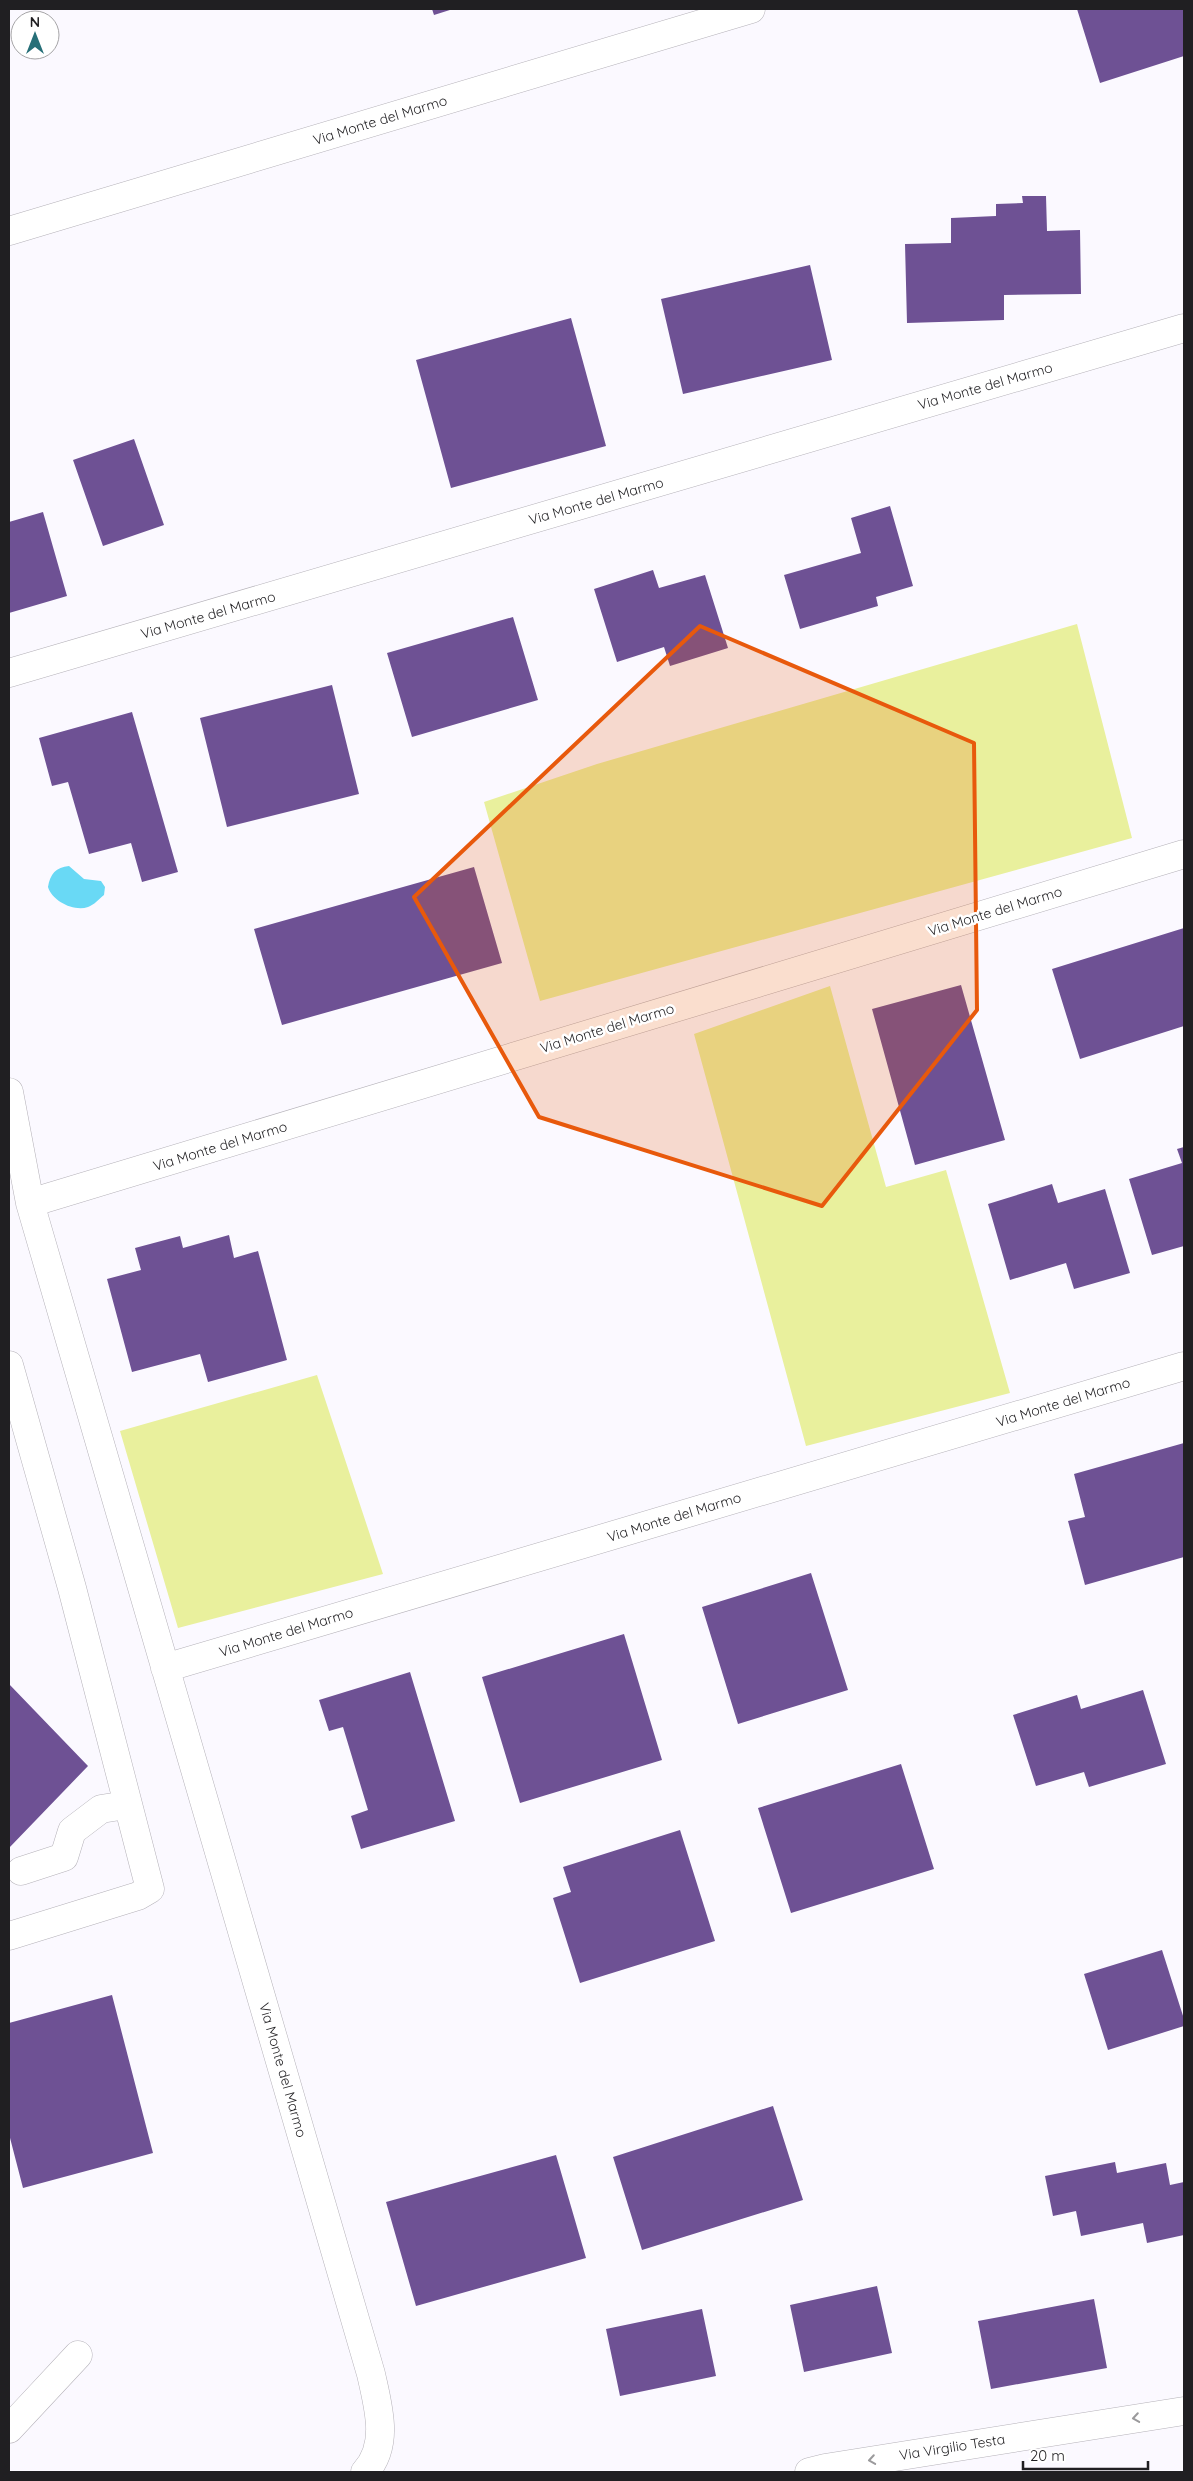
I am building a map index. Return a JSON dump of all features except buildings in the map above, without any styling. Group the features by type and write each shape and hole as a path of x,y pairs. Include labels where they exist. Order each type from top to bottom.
{"street":[{"name":"Via Monte del Marmo","path":"9,231 751,9"},
{"name":"Via Monte del Marmo","path":"9,673 1184,328"},
{"name":"Via Monte del Marmo","path":"30,1203 1184,854"},
{"name":"Via Monte del Marmo","path":"9,1092 30,1203 371,2374 379,2409 380,2439 377,2454 365,2472"},
{"path":"9,1365 72,1588 126,1805 150,1889 138,1896 9,1936"},
{"name":"Via Monte del Marmo","path":"165,1668 1184,1366"},
{"path":"21,1871 64,1857 72,1831 100,1809 126,1805"},
{"path":"9,2429 78,2356"},
{"name":"Via Virgilio Testa","path":"809,2472 844,2464 1184,2411"}],"highlighted area":[{"path":"700,626 974,743 977,1010 822,1206 539,1117 414,897"}],"green space":[{"path":"1077,624 1132,838 540,1001 484,802 597,764"},
{"path":"830,986 886,1187 946,1170 1010,1393 806,1446 694,1034"},
{"path":"317,1375 383,1574 178,1628 120,1431"}],"water":[{"path":"69,866 84,879 101,881 105,887 104,895 92,905 82,908 70,907 54,897 48,887 52,875 57,870"}]}
